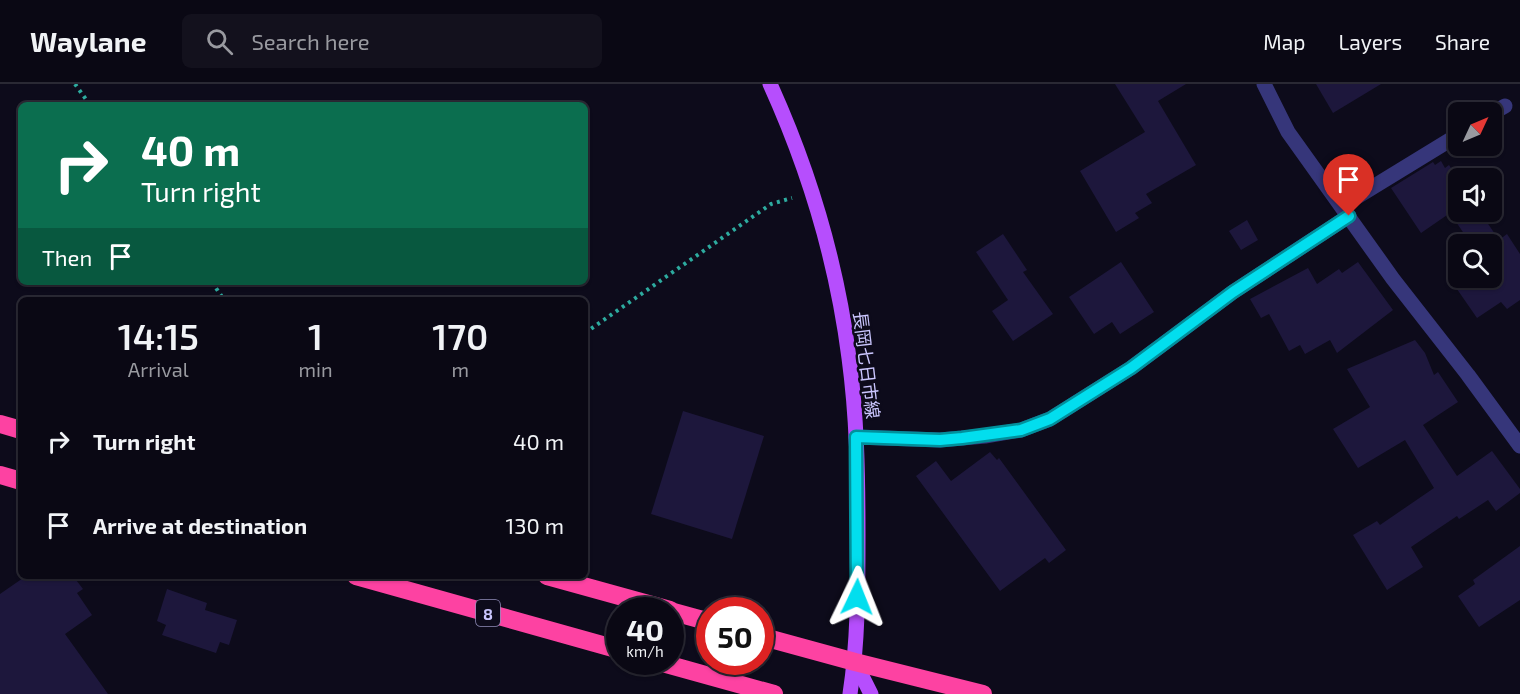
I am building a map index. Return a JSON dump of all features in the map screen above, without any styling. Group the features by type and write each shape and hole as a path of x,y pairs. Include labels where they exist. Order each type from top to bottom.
{"highway":[{"path":"0,424 18,429"},
{"path":"0,475 18,480"},
{"name":"8","path":"367,579 606,646"},
{"path":"558,579 621,597"},
{"path":"774,640 983,694"},
{"path":"684,669 774,694"}],"main road":[{"name":"長岡七日市線","path":"770,84 786,120 811,191 833,270 849,358 856,437 858,575 855,662 850,694"},
{"name":"長岡七日市線","path":"855,662 871,694"}],"street":[{"path":"1264,84 1288,132 1393,279 1520,446"},
{"path":"856,437 940,440 962,438 1021,430 1050,419 1131,368 1345,211 1448,142"}],"path":[{"path":"75,84 88,102"},
{"path":"588,331 771,204 788,200"}],"building":[{"path":"1115,84 1186,84 1158,101 1196,165 1146,194 1152,203 1135,213 1139,218 1116,232 1080,171 1145,132"},
{"path":"1316,84 1381,84 1333,113"},
{"path":"1441,161 1445,168 1449,165 1451,168 1448,168 1448,214 1421,233 1391,188 1433,162 1435,165"},
{"path":"1247,220 1258,240 1241,250 1229,231"},
{"path":"1456,222 1487,222 1495,234 1464,234"},
{"path":"1003,234 1027,270 1023,272 1053,314 1013,341 992,311 1008,300 976,252"},
{"path":"1507,234 1520,254 1520,300 1507,309 1501,302 1477,318 1456,288 1502,288 1502,238"},
{"path":"1121,262 1154,312 1120,334 1112,322 1094,334 1069,297"},
{"path":"1358,262 1393,310 1337,353 1330,340 1305,354 1300,345 1289,351 1269,314 1261,318 1250,299 1308,268 1317,284 1339,269 1342,273"},
{"path":"1415,340 1425,353 1434,375 1438,372 1458,402 1423,425 1457,476 1492,451 1520,489 1520,493 1496,511 1488,500 1459,519 1457,516 1411,547 1423,567 1387,590 1353,535 1377,521 1380,525 1434,488 1405,440 1358,468 1333,429 1370,407 1347,369"},
{"path":"683,411 764,436 732,539 651,514"},
{"path":"990,452 997,460 999,458 1066,550 1049,563 1045,558 1000,591 916,476 936,461 951,481"},
{"path":"1520,546 1520,600 1479,627 1458,596 1475,584 1473,580"},
{"path":"22,579 75,579 83,589 77,593 92,615 65,634 108,694 0,694 0,594"},
{"path":"167,589 207,603 205,610 237,620 229,645 220,642 216,653 162,635 166,625 157,621"}],"route":[{"path":"857,597 856,437 940,440 985,436 1021,430 1050,419 1131,368 1233,292 1349,216"}]}
